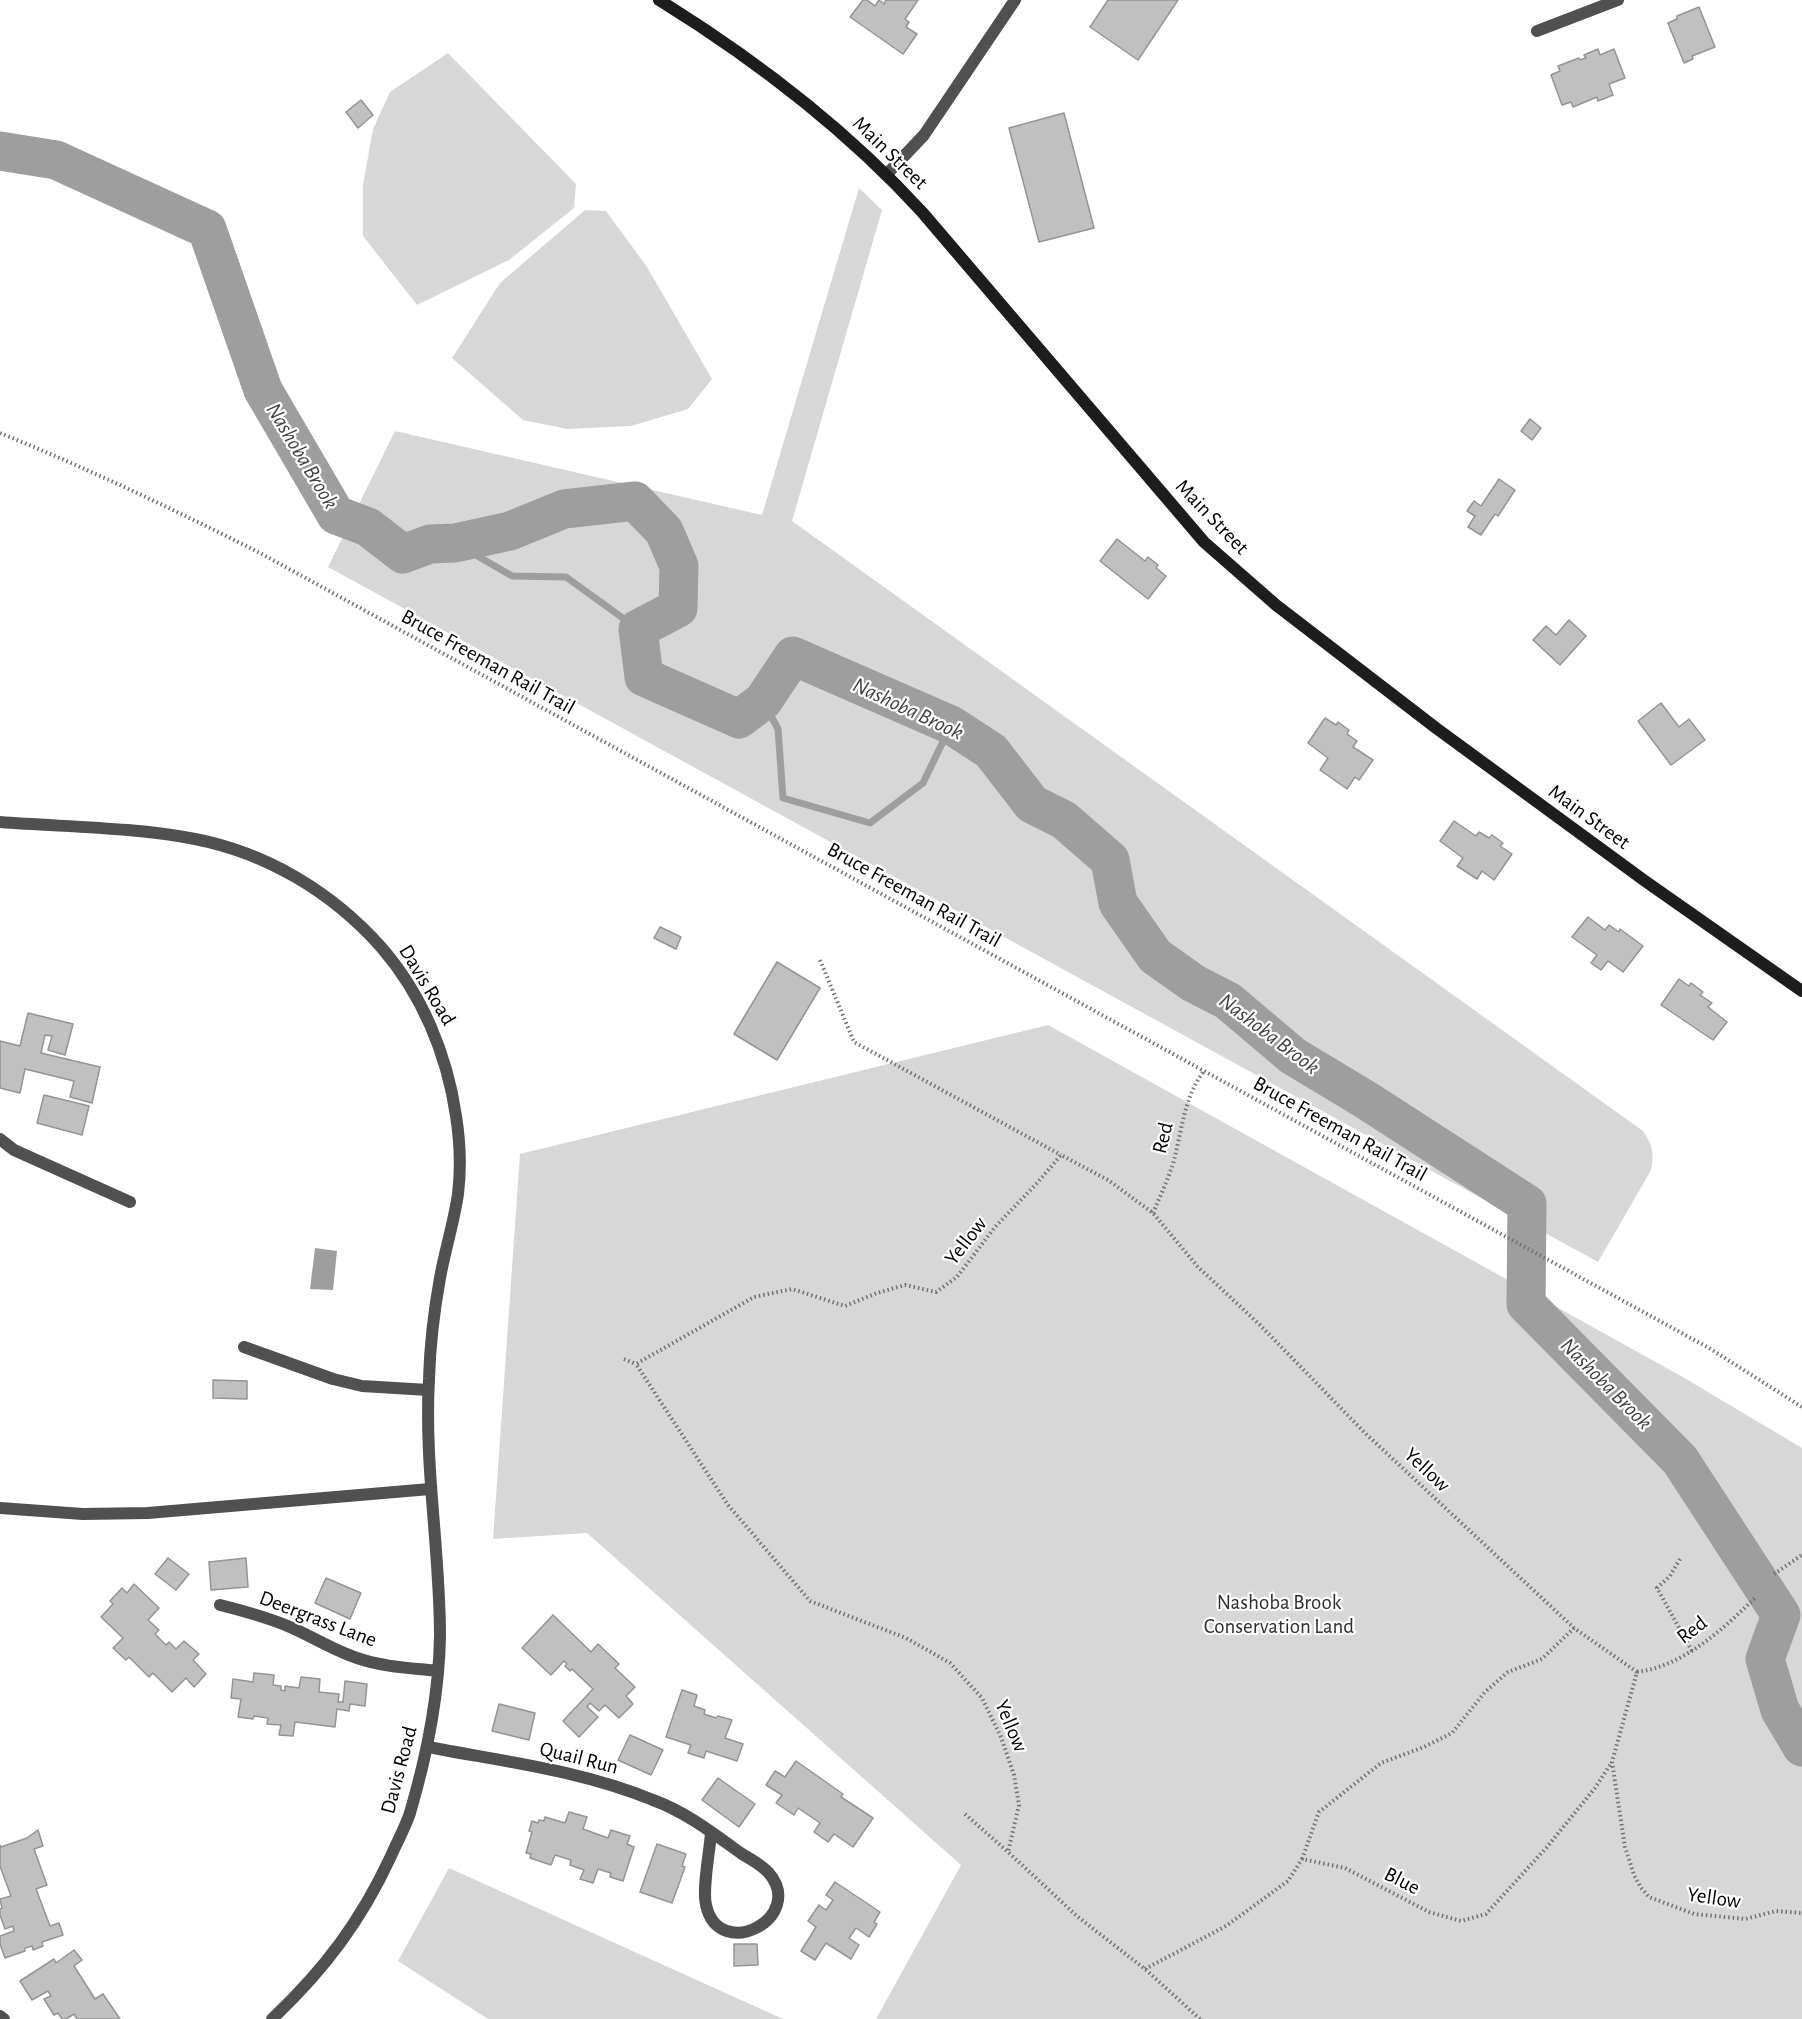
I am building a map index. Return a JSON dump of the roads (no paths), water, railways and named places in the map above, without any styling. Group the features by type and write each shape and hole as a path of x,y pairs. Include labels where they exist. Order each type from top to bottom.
{"main road":[{"name":"Main Street","path":"659,0 756,64 797,95 887,174 930,221 1204,542 1276,605 1436,728 1644,881 1802,991"}],"street":[{"path":"887,174 924,135 1015,0"},
{"path":"1537,31 1618,0"},
{"name":"Davis Road","path":"0,822 158,834 194,839 231,848 265,861 299,878 330,898 358,922 389,957 406,980 424,1012 439,1046 450,1082 457,1119 460,1156 458,1193 440,1278 432,1332 428,1390 430,1489 438,1602 438,1671 428,1747 408,1819 375,1891 328,1961 272,2019"},
{"path":"0,1139 14,1150 130,1202"},
{"path":"244,1347 333,1379 362,1386 428,1390"},
{"path":"0,1508 83,1514 148,1513 430,1489"},
{"name":"Deergrass Lane","path":"220,1605 291,1627 327,1647 358,1659 392,1667 438,1671"},
{"name":"Quail Run","path":"428,1747 581,1775 654,1800 690,1818 711,1832 762,1867 773,1879 777,1903 770,1918 758,1929 742,1933 726,1930 709,1913 705,1898 711,1832"},
{"path":"0,2016 4,2019"}],"waterway":[{"name":"Nashoba Brook","path":"0,151 56,160 207,229 263,390 336,515 368,527 403,554 430,544 455,543 510,531 564,509 635,501 664,531 679,566 678,608 638,629 644,677 739,719 763,701 793,656 951,725 991,751 1032,804 1064,820 1110,860 1118,903 1155,956 1193,983 1228,1001 1293,1056 1366,1100 1527,1204 1526,1304 1680,1460 1781,1615 1765,1659 1780,1710 1802,1747"},
{"path":"455,543 512,576 566,577 638,629"},
{"path":"763,701 778,729 783,798 870,823 923,783 951,725"}],"park label":[{"name":"Nashoba Brook Conservation Land","path":"1279,1615"}]}
